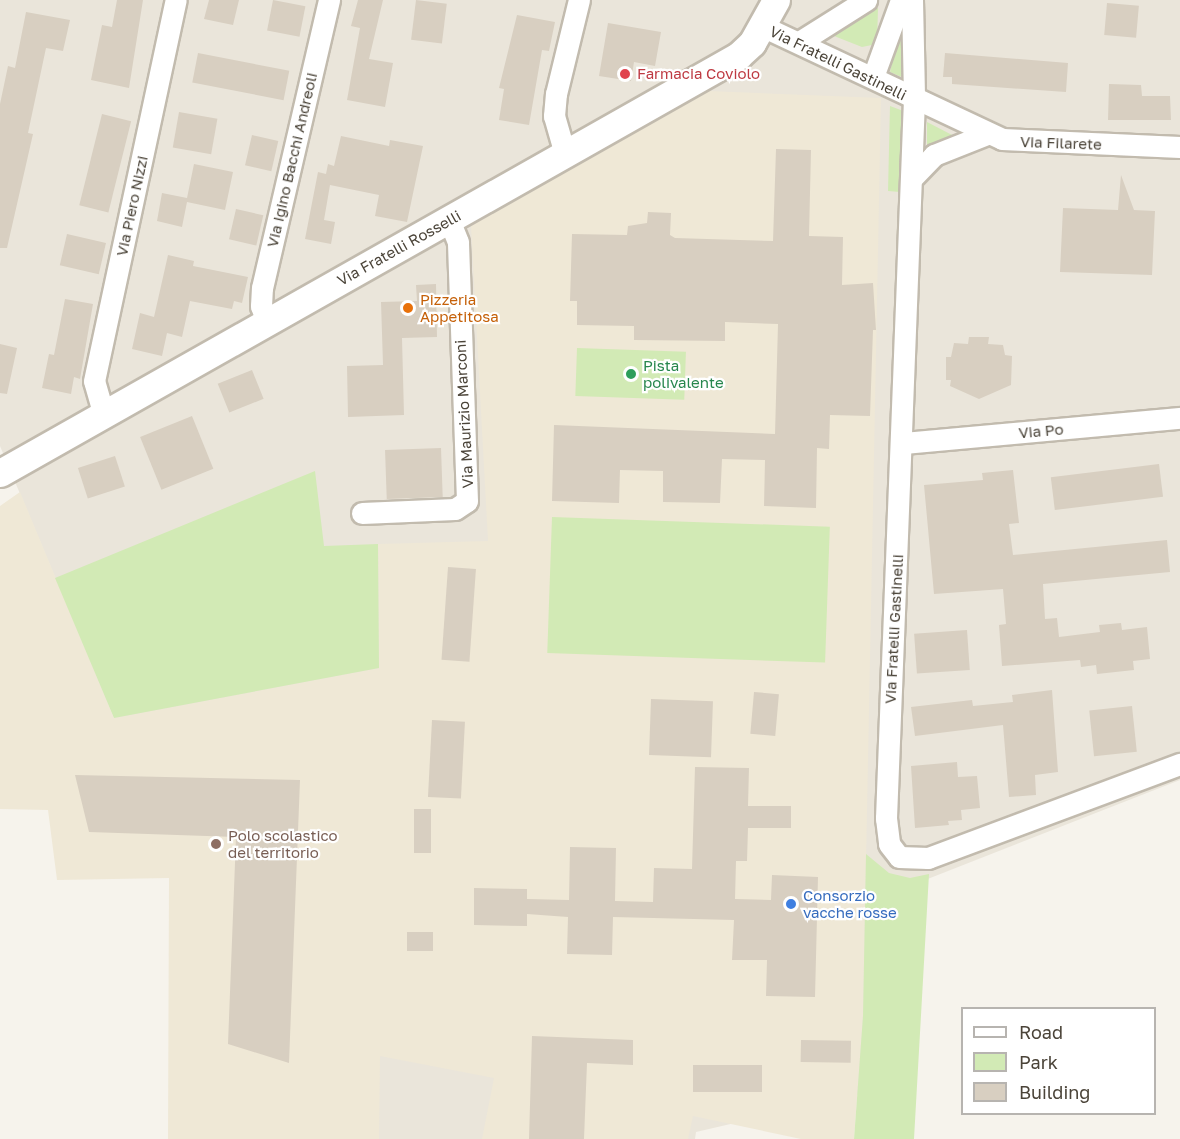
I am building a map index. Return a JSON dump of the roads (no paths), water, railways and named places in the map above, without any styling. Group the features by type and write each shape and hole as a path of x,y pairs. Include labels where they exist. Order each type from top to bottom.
{"street":[{"name":"Via Piero Nizzi","path":"103,412 94,381 176,0"},
{"name":"Via Igino Bacchi Andreoli","path":"266,319 261,306 262,288 329,0"},
{"path":"565,154 554,116 556,94 579,0"},
{"name":"Via Fratelli Rosselli","path":"0,473 266,319 449,220 738,56 762,27 776,0"},
{"path":"801,41 866,0"},
{"path":"873,77 901,0"},
{"name":"Via Fratelli Gastinelli","path":"912,0 914,99 912,178 887,839 895,853 915,859 936,855 1180,764"},
{"name":"Via Fratelli Gastinelli","path":"762,27 801,41 914,99"},
{"name":"Via Filarete","path":"914,99 987,134 1018,143 1180,147"},
{"path":"912,178 934,155 987,134"},
{"name":"Via Maurizio Marconi","path":"362,513 456,509 467,501 458,242 449,220"},
{"name":"Via Po","path":"903,443 1180,418"}],"place":[{"name":"Farmacia Coviolo","path":"625,74"},
{"name":"Pizzeria Appetitosa","path":"408,308"},
{"name":"Pista polivalente","path":"631,374"},
{"name":"Polo scolastico del territorio","path":"216,844"},
{"name":"Consorzio vacche rosse","path":"791,904"}]}
